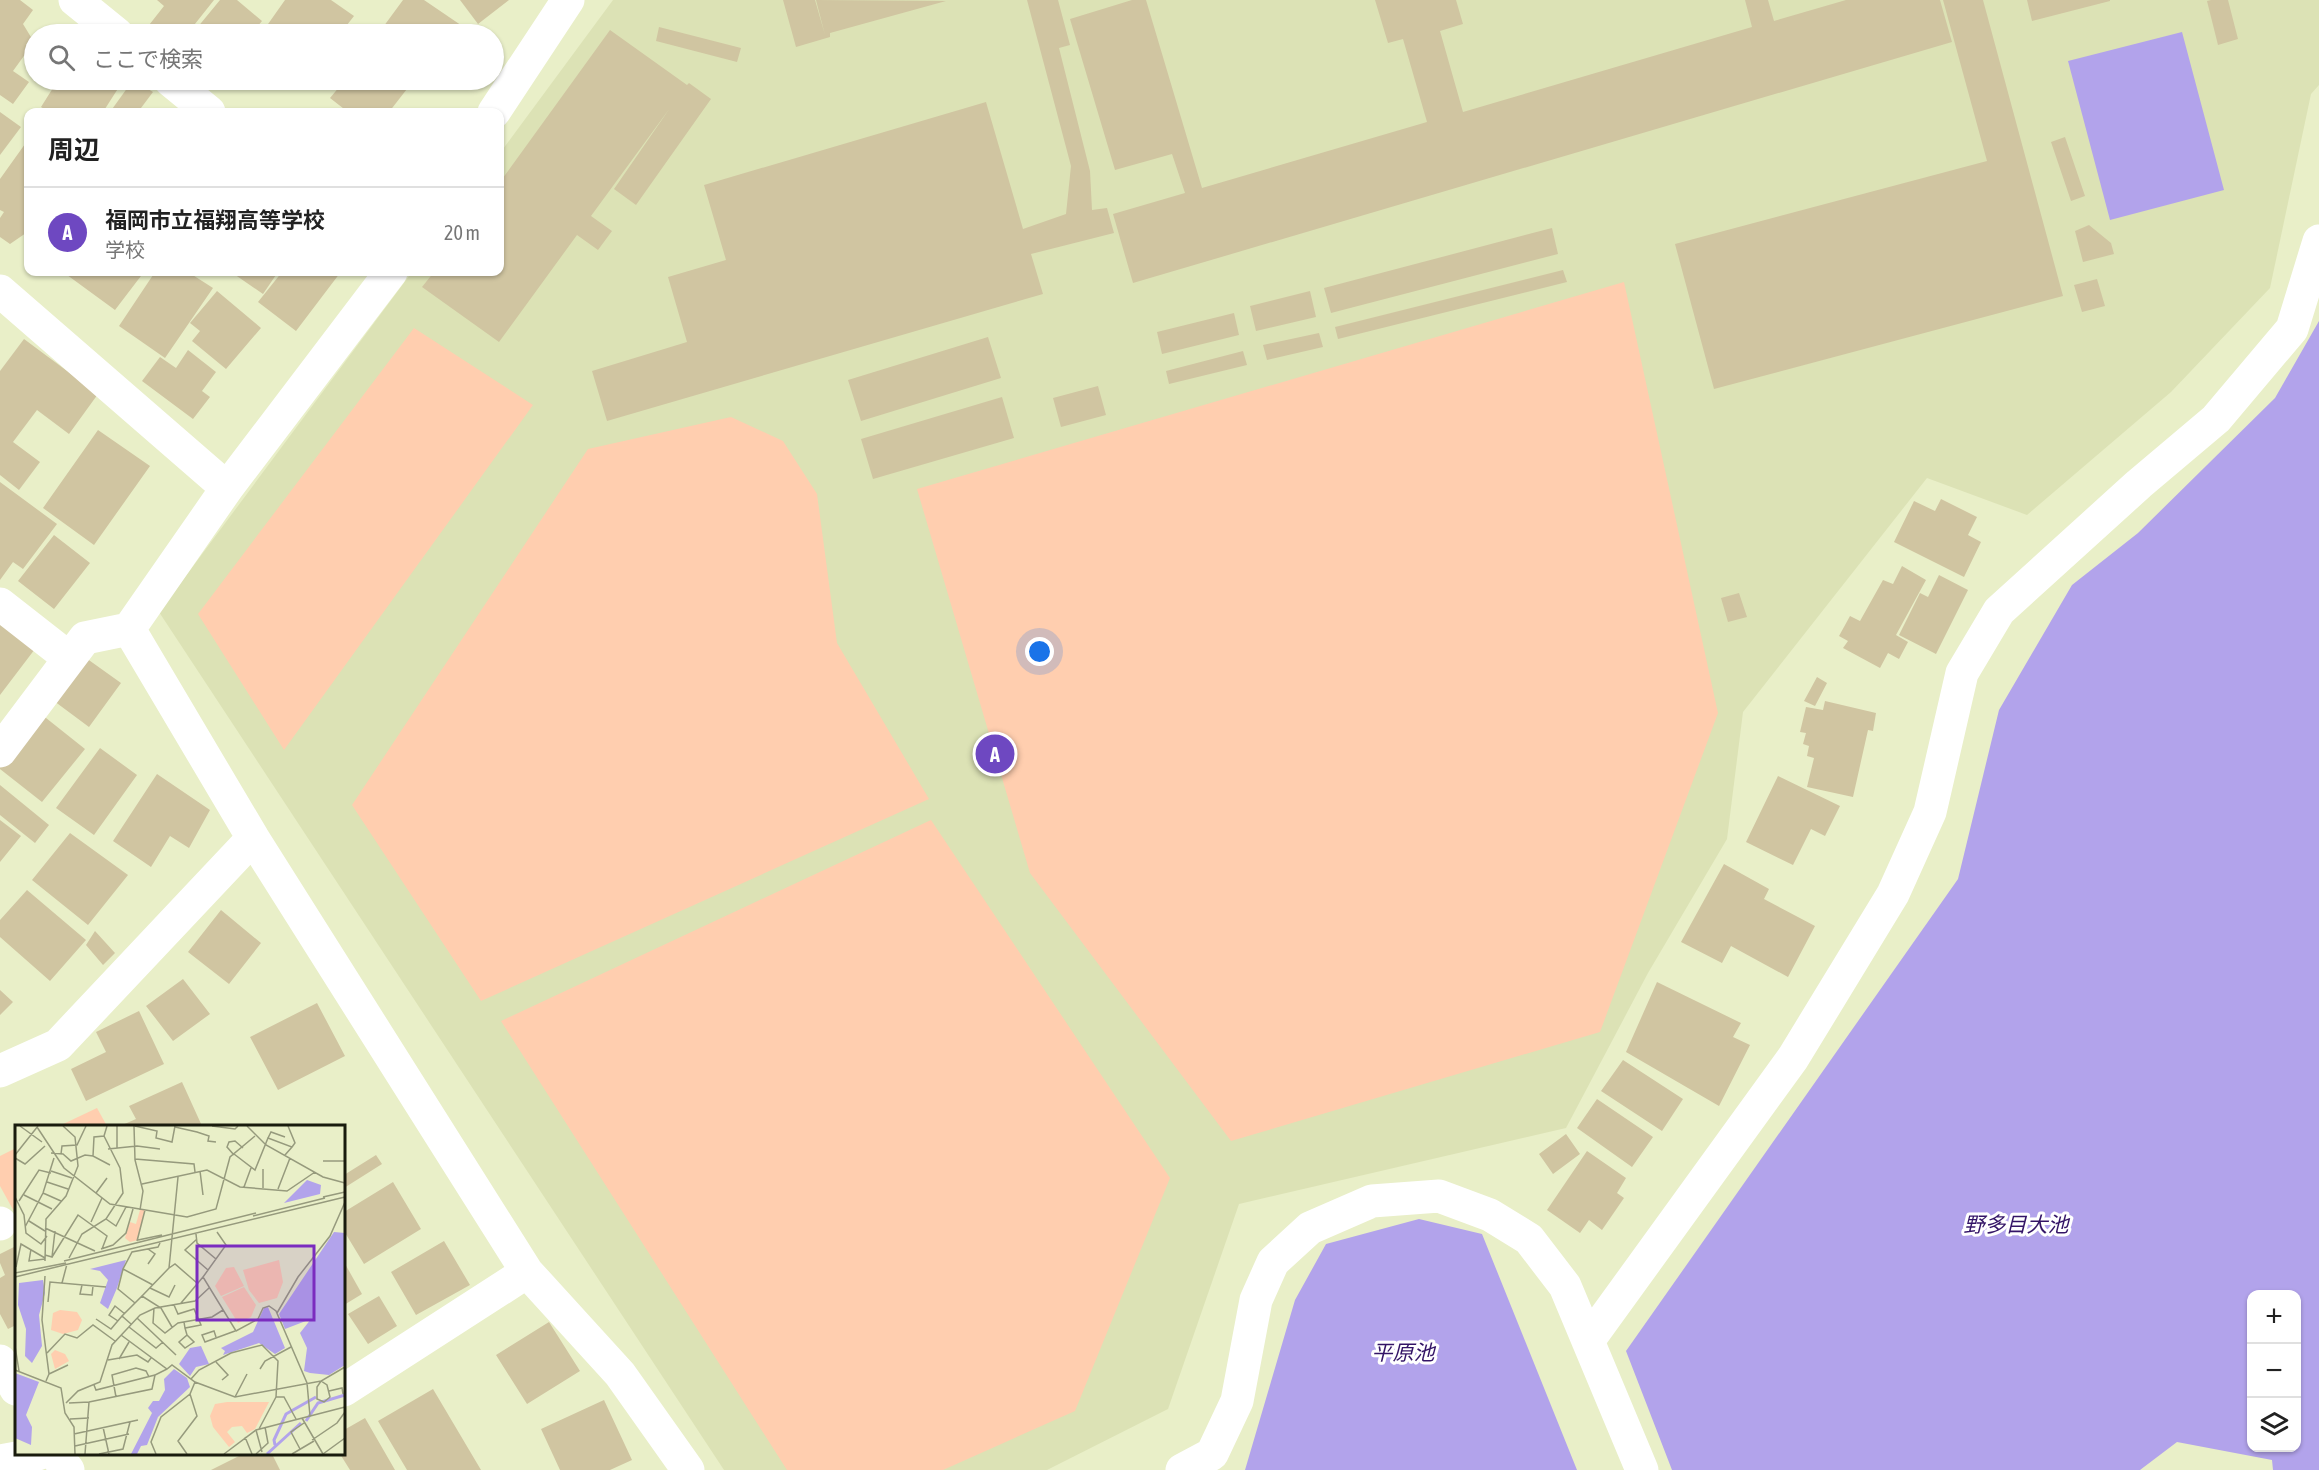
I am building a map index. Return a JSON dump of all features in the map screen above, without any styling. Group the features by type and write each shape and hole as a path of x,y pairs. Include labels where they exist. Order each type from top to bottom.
{"street":[{"path":"75,0 105,24"},
{"path":"497,108 568,0"},
{"path":"182,90 204,108"},
{"path":"1588,1341 1793,1058 1893,894 1930,813 1962,673 1999,611 2139,484 2216,419 2292,329 2319,241"},
{"path":"2,744 84,638 129,629 227,488 388,276"},
{"path":"0,291 227,488"},
{"path":"0,604 69,658"},
{"path":"129,629 254,838 527,1272 620,1374 688,1470"},
{"path":"0,1071 58,1045 254,838"},
{"path":"1182,1470 1212,1454 1237,1401 1256,1300 1273,1262 1310,1228 1372,1201 1439,1196 1490,1215 1528,1239 1565,1286 1642,1470"},
{"path":"345,1389 527,1272"},
{"path":"0,1361 15,1387"},
{"path":"0,1461 33,1455"},
{"path":"56,1455 68,1470"}],"shaded area":[{"path":"613,0 2319,0 2319,85 2311,94 2270,288 2171,392 2027,515 1927,478 1743,712 1727,839 1648,973 1566,1128 1239,1204 1168,1409 1047,1470 724,1470 159,612 409,276 504,276 504,148"},
{"path":"1624,282 1718,713 1600,1032 1231,1141 1030,873 917,489"},
{"path":"414,328 533,405 284,750 198,614"},
{"path":"731,417 783,441 817,494 837,643 929,799 481,1001 352,805 588,449"},
{"path":"931,820 1170,1178 1075,1411 943,1470 787,1470 501,1021"},
{"path":"97,1108 106,1125 61,1125"},
{"path":"15,1148 15,1213 0,1186 0,1156"}],"water":[{"path":"2182,32 2224,190 2110,220 2068,61"},
{"name":"野多目大池","path":"2319,321 2319,1470 2273,1470 2272,1460 2177,1442 2140,1470 1672,1470 1626,1351 1958,879 1999,710 2072,585 2138,533 2275,398"},
{"name":"平原池","path":"1419,1219 1482,1234 1577,1470 1245,1470 1295,1300 1326,1244"}],"building":[{"path":"0,0 20,0 33,10 23,24 24,56 13,71 24,79 24,89 13,104 0,95"},
{"path":"157,0 214,0 195,24 150,24 164,6"},
{"path":"220,0 237,0 262,21 259,24 200,24"},
{"path":"285,0 331,0 354,16 348,24 268,24"},
{"path":"403,0 424,0 459,24 385,24"},
{"path":"460,0 509,0 478,24"},
{"path":"783,0 815,0 825,35 816,0 946,1 830,33 830,37 796,47"},
{"path":"1027,0 1058,0 1070,45 1059,48 1090,171 1092,210 1107,208 1114,233 1031,254 1043,294 607,421 592,371 687,342 668,277 726,260 704,185 986,102 1023,229 1066,214 1071,166"},
{"path":"1132,0 1146,0 1202,188 1427,122 1403,39 1388,43 1375,0 1456,0 1463,24 1440,31 1463,112 1752,27 1745,0 1768,0 1774,21 1846,0 1940,0 1952,42 1133,283 1113,214 1185,193 1172,154 1115,170 1070,19"},
{"path":"1943,0 1983,0 2063,296 1714,389 1675,244 1987,161"},
{"path":"2027,0 2110,0 2110,1 2032,21"},
{"path":"2228,0 2238,39 2218,45 2207,1"},
{"path":"659,27 741,48 737,62 656,41"},
{"path":"610,30 687,85 689,83 711,99 636,205 614,189 670,108 591,216 612,231 598,250 577,235 499,342 422,287 431,276 504,276 504,176"},
{"path":"52,90 117,90 106,108 41,107"},
{"path":"126,90 153,92 141,108 113,108"},
{"path":"337,90 406,90 392,108 343,108 330,98"},
{"path":"0,112 21,127 0,155"},
{"path":"2065,137 2085,196 2071,201 2051,142"},
{"path":"24,145 24,234 10,244 0,237 0,218 4,212 0,210 0,179"},
{"path":"2089,225 2111,243 2114,254 2083,262 2075,231"},
{"path":"1552,228 1558,254 1331,313 1324,288"},
{"path":"1563,270 1567,282 1338,339 1335,327"},
{"path":"68,276 141,276 115,310"},
{"path":"152,276 194,276 213,288 165,358 119,326"},
{"path":"237,276 275,276 263,294"},
{"path":"279,276 338,276 296,331 258,302"},
{"path":"2097,279 2105,306 2082,312 2074,285"},
{"path":"217,291 261,328 226,369 192,341 200,331 190,323"},
{"path":"1310,291 1316,317 1256,331 1250,306"},
{"path":"1234,313 1239,335 1162,354 1157,332"},
{"path":"1319,333 1323,347 1267,360 1263,345"},
{"path":"988,337 1001,378 861,421 848,380"},
{"path":"24,339 98,394 69,434 37,410 13,442 40,462 19,490 0,475 0,371"},
{"path":"188,350 216,372 202,391 210,397 193,419 142,381 160,357 176,368"},
{"path":"1243,351 1247,365 1169,384 1166,371"},
{"path":"1098,386 1106,415 1061,427 1053,398"},
{"path":"1002,397 1014,438 873,479 861,439"},
{"path":"98,430 150,466 94,545 43,508"},
{"path":"0,482 57,524 23,569 13,562 0,580"},
{"path":"1941,499 1977,517 1968,535 1981,542 1964,577 1894,542 1914,501 1935,511"},
{"path":"54,535 90,563 54,609 18,581"},
{"path":"1902,566 1926,580 1896,635 1908,642 1899,659 1888,653 1880,668 1843,648 1848,641 1839,636 1850,616 1860,621 1883,580 1893,584"},
{"path":"1939,575 1968,590 1936,654 1899,635 1920,593 1928,597"},
{"path":"1739,593 1747,617 1728,622 1721,598"},
{"path":"0,615 38,645 0,695"},
{"path":"86,658 121,683 89,727 54,701"},
{"path":"1817,677 1827,683 1815,706 1804,701"},
{"path":"1825,701 1876,713 1873,731 1868,730 1853,797 1807,787 1814,758 1807,756 1809,746 1803,744 1806,733 1800,732 1806,707 1823,710"},
{"path":"41,714 85,749 42,802 0,769 0,765"},
{"path":"100,748 137,775 94,835 56,808"},
{"path":"157,774 210,810 189,848 170,836 151,867 113,841"},
{"path":"1778,776 1840,806 1825,836 1811,829 1793,865 1746,842"},
{"path":"0,785 49,825 35,843 0,815"},
{"path":"0,820 21,836 0,862"},
{"path":"70,833 128,875 88,925 32,880"},
{"path":"1724,864 1769,889 1764,899 1815,926 1788,977 1731,946 1722,963 1681,942"},
{"path":"27,890 86,940 50,981 0,937 0,920"},
{"path":"221,910 261,943 229,984 188,952"},
{"path":"95,931 115,953 103,965 86,945"},
{"path":"183,979 210,1014 173,1041 146,1006"},
{"path":"1657,982 1741,1023 1733,1037 1750,1045 1719,1106 1626,1052"},
{"path":"0,990 13,1002 0,1015"},
{"path":"317,1003 345,1056 278,1090 250,1037"},
{"path":"139,1011 164,1064 86,1101 71,1069 106,1052 96,1032"},
{"path":"1623,1060 1683,1099 1662,1131 1601,1091"},
{"path":"182,1082 202,1125 122,1125 136,1119 129,1106"},
{"path":"1597,1099 1653,1137 1632,1167 1577,1128"},
{"path":"1566,1134 1580,1154 1553,1174 1539,1154"},
{"path":"1587,1151 1626,1178 1617,1193 1624,1198 1602,1230 1589,1220 1580,1233 1547,1210"},
{"path":"376,1155 382,1164 345,1187 345,1174"},
{"path":"393,1182 421,1229 364,1264 345,1233 345,1211"},
{"path":"444,1241 470,1285 416,1315 391,1272"},
{"path":"15,1246 15,1326 8,1329 0,1314 0,1278 5,1275 0,1263 0,1254"},
{"path":"345,1264 362,1294 345,1304"},
{"path":"379,1296 397,1326 368,1344 348,1314"},
{"path":"549,1322 580,1371 527,1404 496,1355"},
{"path":"433,1389 481,1470 407,1470 378,1421"},
{"path":"604,1400 632,1460 610,1470 560,1470 541,1429"},
{"path":"365,1418 395,1470 350,1470 341,1455 345,1455 345,1429"},
{"path":"241,1455 272,1455 280,1470 211,1470"}],"place":[{"name":"福岡市立福翔高等学校","path":"995,754"}]}
